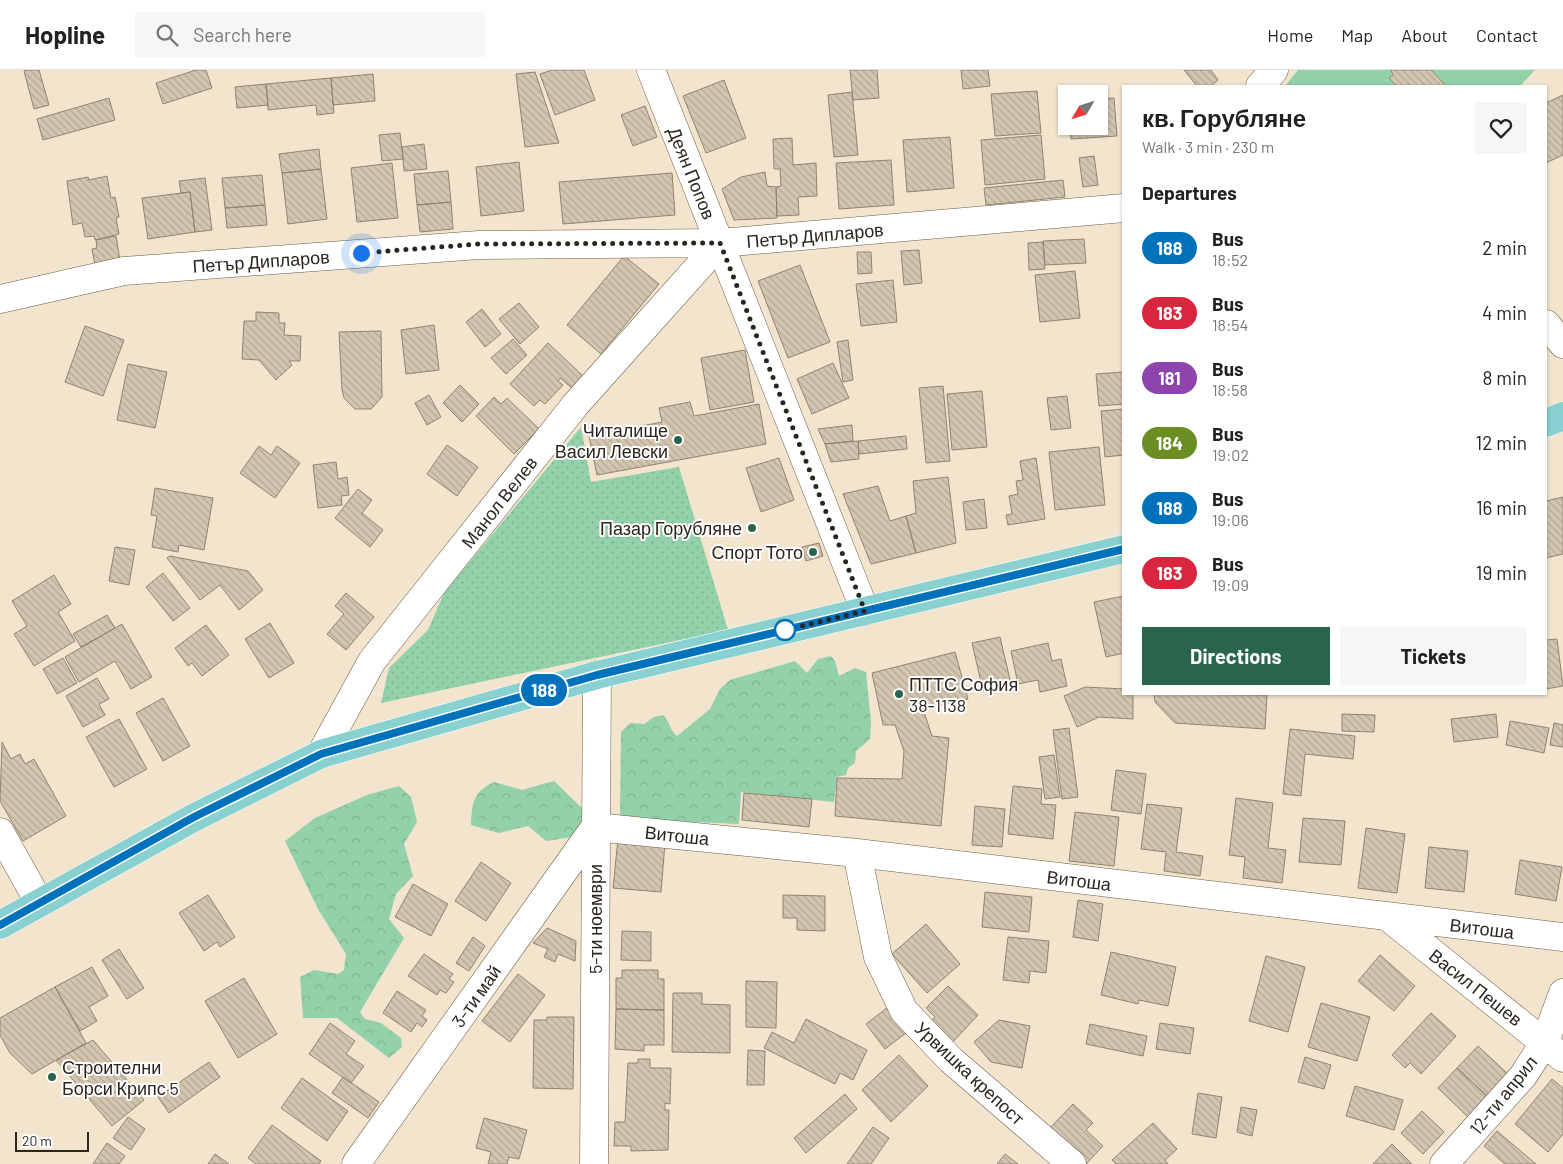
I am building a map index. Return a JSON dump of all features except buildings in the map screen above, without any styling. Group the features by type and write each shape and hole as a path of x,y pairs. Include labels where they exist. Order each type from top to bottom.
{"main road":[{"path":"1547,423 1563,416"},
{"path":"0,925 194,817 321,754 597,675 1122,549"}],"street":[{"name":"Деян Попов","path":"651,70 865,611"},
{"path":"1261,85 1274,70"},
{"name":"Петър Дипларов","path":"0,299 124,271 479,244 720,243 1122,208"},
{"name":"Манол Велев","path":"321,754 372,661 576,404 720,243"},
{"path":"1547,325 1563,344"},
{"name":"5-ти ноември","path":"594,1164 597,675"},
{"name":"Витоша","path":"596,827 858,853 1563,937"},
{"name":"3-ти май","path":"356,1164 596,827"},
{"path":"0,832 39,902"},
{"name":"Урвишка крепост","path":"858,853 878,957 904,1011 951,1060 1072,1164"},
{"name":"Васил Пешев","path":"1388,917 1554,1050"},
{"name":"12-ти април","path":"1444,1164 1523,1076 1554,1050 1563,992"}],"green space":[{"path":"1298,70 1391,70 1393,75 1389,78 1396,85 1286,85"},
{"path":"1431,70 1535,70 1521,85 1445,85"},
{"path":"581,427 591,482 679,467 728,630 381,703 389,668 428,630 444,593"},
{"path":"831,656 835,661 839,676 855,668 866,672 871,721 870,739 856,751 855,763 848,768 846,775 837,777 834,802 741,792 739,824 620,819 621,732 630,723 644,724 654,717 663,715 677,736 710,709 720,689 730,680 795,661 807,673 818,659"},
{"path":"554,781 585,811 578,836 546,841 528,826 499,833 471,825 475,799 482,790 494,782 522,790"},
{"path":"399,786 411,797 417,822 404,844 413,876 396,894 389,919 404,938 360,1012 365,1019 381,1023 401,1038 402,1047 389,1058 337,1018 303,1018 300,977 314,970 338,974 344,970 346,954 318,909 285,841 315,818 367,795"}],"bus line":[{"name":"188","path":"0,925 194,817 321,754 597,675 1122,549"}],"place":[{"name":"Читалище Васил Левски","path":"678,440"},
{"name":"Пазар Горубляне","path":"752,528"},
{"name":"Спорт Тото","path":"813,552"},
{"name":"ПТТС София 38-1138","path":"899,694"},
{"name":"Строителни Борси Крипс 5","path":"52,1077"}],"route":[{"path":"361,253 479,244 720,243 865,611 785,630"}]}
